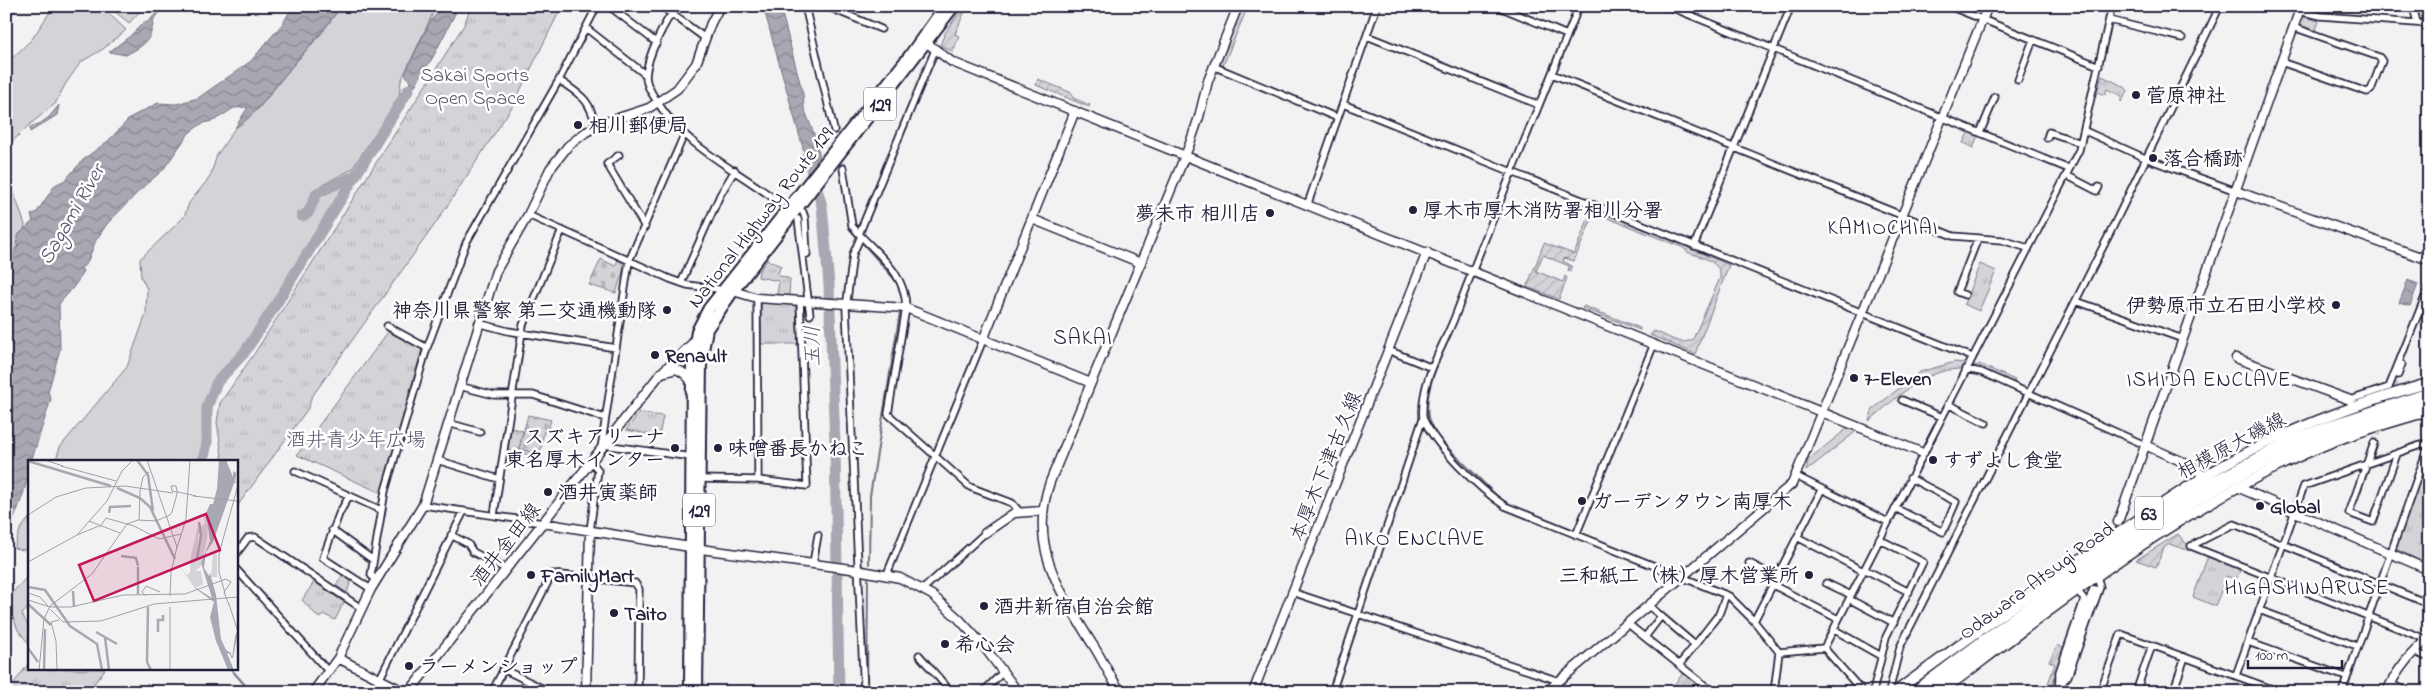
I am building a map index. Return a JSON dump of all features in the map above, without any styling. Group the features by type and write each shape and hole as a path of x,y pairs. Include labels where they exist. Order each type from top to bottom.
{"highway":[{"path":"6,11 9,6"},
{"name":"National Highway Route 129","path":"690,692 694,547 700,479 701,361 707,329 801,200 832,153 928,44 945,6"},
{"name":"National Highway Route 129","path":"697,692 692,457 694,340 704,315 722,291 801,200 838,166 954,6"},
{"name":"Odawara-Atsugi Road","path":"1914,692 2059,584 2184,497 2291,441 2343,421 2429,393"},
{"name":"Odawara-Atsugi Road","path":"1929,692 2123,549 2188,506 2251,470 2294,449 2337,432 2429,402"}],"main road":[{"name":"相模原大磯線","path":"1895,692 2110,538 2204,476 2252,450 2351,404 2392,391 2429,383"},
{"name":"相模原大磯線","path":"1941,692 2077,590 2172,524 2237,487 2312,450 2429,411"}],"street":[{"path":"376,580 371,575 381,510 427,348 470,235 559,80 597,6"},
{"path":"609,6 657,43"},
{"path":"661,6 705,38"},
{"path":"677,6 657,43 646,75 648,85 658,103 684,135 781,204"},
{"path":"313,692 338,658 376,580 423,505 478,323 496,271 528,215 550,169 559,156 577,138 596,126 658,103 688,77 720,6"},
{"path":"805,6 834,130"},
{"path":"826,6 881,29"},
{"path":"1121,692 1052,574 1044,548 1042,511 1050,482 1184,156 1199,116 1213,66 1238,6"},
{"path":"1307,206 1377,6"},
{"path":"1497,6 1567,35"},
{"path":"1332,692 1423,418 1424,391 1432,368 1514,173 1579,6"},
{"path":"1668,6 1980,133 2068,172 2097,191"},
{"path":"1694,246 1791,6"},
{"path":"1949,6 2099,66"},
{"path":"1549,691 1792,484 1904,216 1988,6"},
{"path":"1824,648 1965,369 2068,172 2085,131 2112,6"},
{"path":"1889,692 1900,647 2185,82 2220,6"},
{"path":"2413,6 2417,23"},
{"path":"2118,522 2300,8 2321,16 2429,24"},
{"path":"2109,20 2182,38"},
{"path":"2281,62 2367,92 2371,90 2382,61 2379,57 2293,27"},
{"path":"586,28 646,75"},
{"path":"1367,36 1539,105"},
{"path":"2018,80 2033,40"},
{"path":"864,692 855,569 845,304 852,259 859,237 928,44 952,62 1923,453"},
{"path":"1213,66 1338,118"},
{"path":"1554,74 1953,236 2002,240 2028,248"},
{"path":"559,80 586,100 591,107 596,126"},
{"path":"1980,133 1995,97"},
{"path":"1343,104 1972,357"},
{"path":"887,574 1075,111"},
{"path":"2085,131 2145,158 2429,260"},
{"path":"2049,133 2081,143"},
{"path":"684,135 629,261 602,447 692,457"},
{"path":"619,155 607,164 645,227"},
{"path":"838,166 852,226 859,237 899,277 906,294 906,308 888,414 970,487 1012,503 1019,511"},
{"path":"681,283 720,195 734,170"},
{"path":"801,200 805,218 807,254 803,255"},
{"path":"528,215 681,283 722,291"},
{"path":"798,219 811,301 810,315"},
{"path":"1032,219 1141,262"},
{"path":"494,515 523,325 562,230"},
{"path":"1965,295 1957,292 1978,238"},
{"name":"本厚木下津古久線","path":"1253,692 1427,252"},
{"path":"2392,391 2404,351 2429,287"},
{"path":"734,291 757,298 906,308 1091,383"},
{"path":"757,298 758,480"},
{"path":"700,479 758,480 807,486 800,300"},
{"path":"2076,300 2183,339"},
{"path":"478,323 522,333 616,348"},
{"path":"388,326 427,348"},
{"name":"酒井金田線","path":"409,692 661,373 707,329"},
{"path":"1577,533 1654,344"},
{"path":"1388,350 1432,368"},
{"path":"2398,376 2406,354 2404,351"},
{"path":"2236,358 2351,404"},
{"path":"661,373 676,369 686,374 692,382"},
{"path":"1965,369 1981,372 2190,465 2204,476"},
{"path":"459,386 494,394 533,395 605,418"},
{"path":"1902,400 1907,406 1942,416"},
{"path":"1948,404 1973,419 1986,423"},
{"path":"1423,418 1435,441 1500,503 1726,595 1754,621 1778,652 1774,692"},
{"path":"448,423 475,432"},
{"path":"2236,676 2304,486 2429,443"},
{"path":"2342,692 2429,443"},
{"path":"2374,444 2349,513 2373,522 2397,454"},
{"path":"437,460 499,479"},
{"path":"586,692 590,531 598,470 591,461"},
{"path":"295,472 381,510"},
{"path":"1796,476 1888,522"},
{"path":"1895,508 1943,532 1956,502 1910,478"},
{"path":"2251,480 2250,485 2253,494"},
{"path":"2237,487 2429,570"},
{"path":"1754,621 1822,489"},
{"path":"350,496 332,530 323,558 371,590"},
{"path":"423,505 694,547 887,574 923,589 966,626 1018,692"},
{"path":"373,692 464,511"},
{"path":"923,589 1003,519 1019,511 1042,511"},
{"path":"2387,692 2390,684 2415,652 2428,639 2191,546 2234,524 2429,604"},
{"path":"332,530 373,560"},
{"path":"451,535 468,544 473,552 506,569"},
{"path":"814,563 818,535"},
{"path":"238,551 248,538 255,537 361,608"},
{"path":"1797,537 1909,592"},
{"path":"1873,692 1886,637 1923,561 1879,539"},
{"path":"1749,563 1776,577"},
{"path":"238,570 328,672"},
{"path":"492,692 552,574 635,582 639,589 638,692"},
{"path":"2058,689 2068,676 2100,587 2097,576"},
{"path":"1826,583 1894,623"},
{"path":"1772,585 1838,619"},
{"path":"2058,689 2059,672 2084,599 2077,590"},
{"path":"2058,689 2094,590"},
{"path":"1292,592 1559,681"},
{"path":"1679,664 1719,614 1726,595"},
{"path":"1648,606 1695,645"},
{"path":"2259,610 2357,646"},
{"path":"1645,637 1661,616"},
{"path":"1628,623 1713,692"},
{"path":"1833,629 1881,656"},
{"path":"2100,692 2121,634 2280,692"},
{"path":"2248,642 2346,677"},
{"path":"2136,692 2152,645"},
{"path":"1778,652 1824,648"},
{"path":"1824,648 1863,692"},
{"path":"2415,652 2429,658"},
{"path":"919,655 951,692"},
{"path":"2173,692 2185,657"},
{"path":"338,658 405,692"},
{"path":"503,669 550,692"},
{"path":"983,692 1003,672"},
{"path":"2390,684 2409,692"},
{"path":"1699,692 1704,685"}],"green space":[{"path":"54,6 101,6 126,30 103,49 81,62 66,83 55,104 28,126 7,147 13,190 25,225 22,239 6,261 6,64 32,39"},
{"path":"108,6 145,6 129,23"},
{"path":"341,6 431,6 434,11 401,81 399,97 352,169 315,189 307,211 302,216 303,219 315,204 319,193 348,181 347,189 266,318 238,359 221,378 212,405 210,440 203,443 200,460 56,460 60,447 127,367 146,314 147,289 141,277 140,259 184,217 189,203 210,177 217,155 235,128 259,108 293,65 322,33"},
{"name":"Sakai Sports Open Space","path":"471,6 562,6 512,107 438,220 311,398 309,407 238,505 238,460 223,460 217,422 220,403 254,354 464,25"},
{"path":"963,6 967,6 955,34 959,36 953,52 940,45 945,33"},
{"path":"1241,6 1248,6 1222,68 1218,64"},
{"path":"2301,16 2319,21 2315,32 2299,26"},
{"path":"2102,76 2125,87 2128,91 2121,102 2121,96 2107,89 2105,95 2097,92"},
{"path":"1038,79 1072,93 1073,98 1090,105 1089,107 1036,85"},
{"path":"1969,131 1978,135 1973,148 1963,143"},
{"path":"1593,207 1729,265 1695,354 1650,335 1654,331 1678,341 1683,342 1693,339 1720,278 1718,267 1709,260 1687,252 1684,248 1605,217 1595,217 1590,223 1574,261 1564,258 1563,261 1572,266 1570,271 1568,271 1569,266 1543,255 1536,271 1563,282 1565,276 1567,278 1559,299 1527,287 1544,243 1574,254"},
{"path":"601,259 615,266 618,260 625,265 616,293 589,285"},
{"path":"767,260 781,266 777,275 790,279 789,296 777,295 779,281 758,277 759,271"},
{"path":"1980,264 1996,271 1979,311 1964,304"},
{"path":"764,302 793,305 796,307 798,344 761,344 761,305"},
{"path":"1584,306 1640,328 1640,330 1582,308"},
{"name":"酒井青少年広場","path":"388,332 422,349 381,493 297,455"},
{"path":"1955,362 1964,363 1961,369 1947,370 1922,380 1900,395 1869,421 1873,409 1920,372"},
{"path":"1972,364 1977,366 1979,364 2015,380 2013,384 1970,367"},
{"path":"639,413 663,416 659,436 626,430"},
{"path":"528,415 551,420 547,432 544,431 540,454 519,449"},
{"path":"1849,427 1855,430 1854,433 1806,471 1808,460"},
{"path":"511,428 523,431 519,449 540,454 539,457 508,450"},
{"path":"2429,452 2429,565 2396,549"},
{"path":"28,519 28,547 23,550 14,548 20,530"},
{"path":"2178,534 2191,549 2190,551 2169,544 2164,548 2156,567 2136,560"},
{"path":"2208,556 2241,568 2236,580 2227,576 2215,606 2193,597"},
{"path":"343,574 351,580 347,593 336,585"},
{"path":"28,576 28,608 22,614 28,626 28,643 18,630 6,599"},
{"path":"314,582 344,602 335,620 323,614 320,618 318,617 302,600"},
{"path":"2058,645 2065,648 2050,692 2045,692 2055,664 2049,661"},
{"path":"28,664 28,670 104,670 88,692 11,692 11,687"},
{"path":"1684,672 1700,685 1695,692 1672,692 1670,690"}],"water":[{"path":"163,6 168,6 154,18 147,41 139,48 126,55 109,52 130,36 144,22 148,22"},
{"name":"Sagami River","path":"293,6 341,6 321,33 243,123 235,128 248,107 234,108 215,120 201,124 189,133 163,170 141,189 107,224 96,240 87,263 80,269 83,270 79,279 59,304 60,349 48,392 51,399 32,460 28,460 24,493 6,542 6,268 19,244 16,244 19,234 33,221 31,215 37,212 55,185 65,180 85,158 108,141 131,117 158,103 176,104 198,98 251,61 283,23"},
{"path":"444,6 459,6 433,57 404,103 401,99 410,82 405,73 431,20"},
{"path":"763,6 780,6 803,94 804,108 820,157 808,173 803,148"},
{"path":"59,105 57,115 30,132 30,127 38,125 49,117"},
{"path":"2408,280 2418,284 2410,306 2399,303"}],"waterway":[{"path":"436,6 438,11"},
{"path":"1477,267 1582,6"},
{"path":"203,460 207,443 207,407 217,382 244,353 273,309 409,89"},
{"name":"玉川","path":"807,156 822,206 829,285 835,445 839,692"},
{"path":"302,216 308,213 317,193 356,175"},
{"path":"851,230 897,282"},
{"path":"869,564 870,496 900,312"},
{"path":"1433,431 1428,419 1429,391 1438,363 1455,324"},
{"path":"1437,437 1499,498 1512,506"},
{"path":"867,692 868,579"},
{"path":"232,670 251,692"}],"tunnel":[{"path":"834,130 843,168"},
{"path":"2392,395 2398,375"},
{"path":"2374,443 2381,425"}],"place":[{"name":"菅原神社","path":"2136,95"},
{"name":"相川郵便局","path":"578,125"},
{"name":"落合橋跡","path":"2153,158"},
{"name":"厚木市厚木消防署相川分署","path":"1413,210"},
{"name":"夢未市 相川店","path":"1270,213"},
{"name":"伊勢原市立石田小学校","path":"2336,305"},
{"name":"神奈川県警察 第二交通機動隊","path":"667,310"},
{"name":"Renault","path":"655,355"},
{"name":"7-Eleven","path":"1854,378"},
{"name":"スズキアリーナ 東名厚木インター","path":"675,448"},
{"name":"味噌番長かねこ","path":"718,448"},
{"name":"すずよし食堂","path":"1933,460"},
{"name":"酒井寅薬師","path":"548,492"},
{"name":"ガーデンタウン南厚木","path":"1582,501"},
{"name":"Global","path":"2260,506"},
{"name":"FamilyMart","path":"531,575"},
{"name":"三和紙工（株）厚木営業所","path":"1809,575"},
{"name":"酒井新宿自治会館","path":"984,606"},
{"name":"Taito","path":"614,613"},
{"name":"希心会","path":"945,644"},
{"name":"ラーメンショップ","path":"409,666"}],"district":[{"name":"KAMIOCHIAI","path":"1883,227"},
{"name":"SAKAI","path":"1083,337"},
{"name":"ISHIDA ENCLAVE","path":"2209,379"},
{"name":"AIKO ENCLAVE","path":"1415,538"},
{"name":"HIGASHINARUSE","path":"2307,587"}]}
